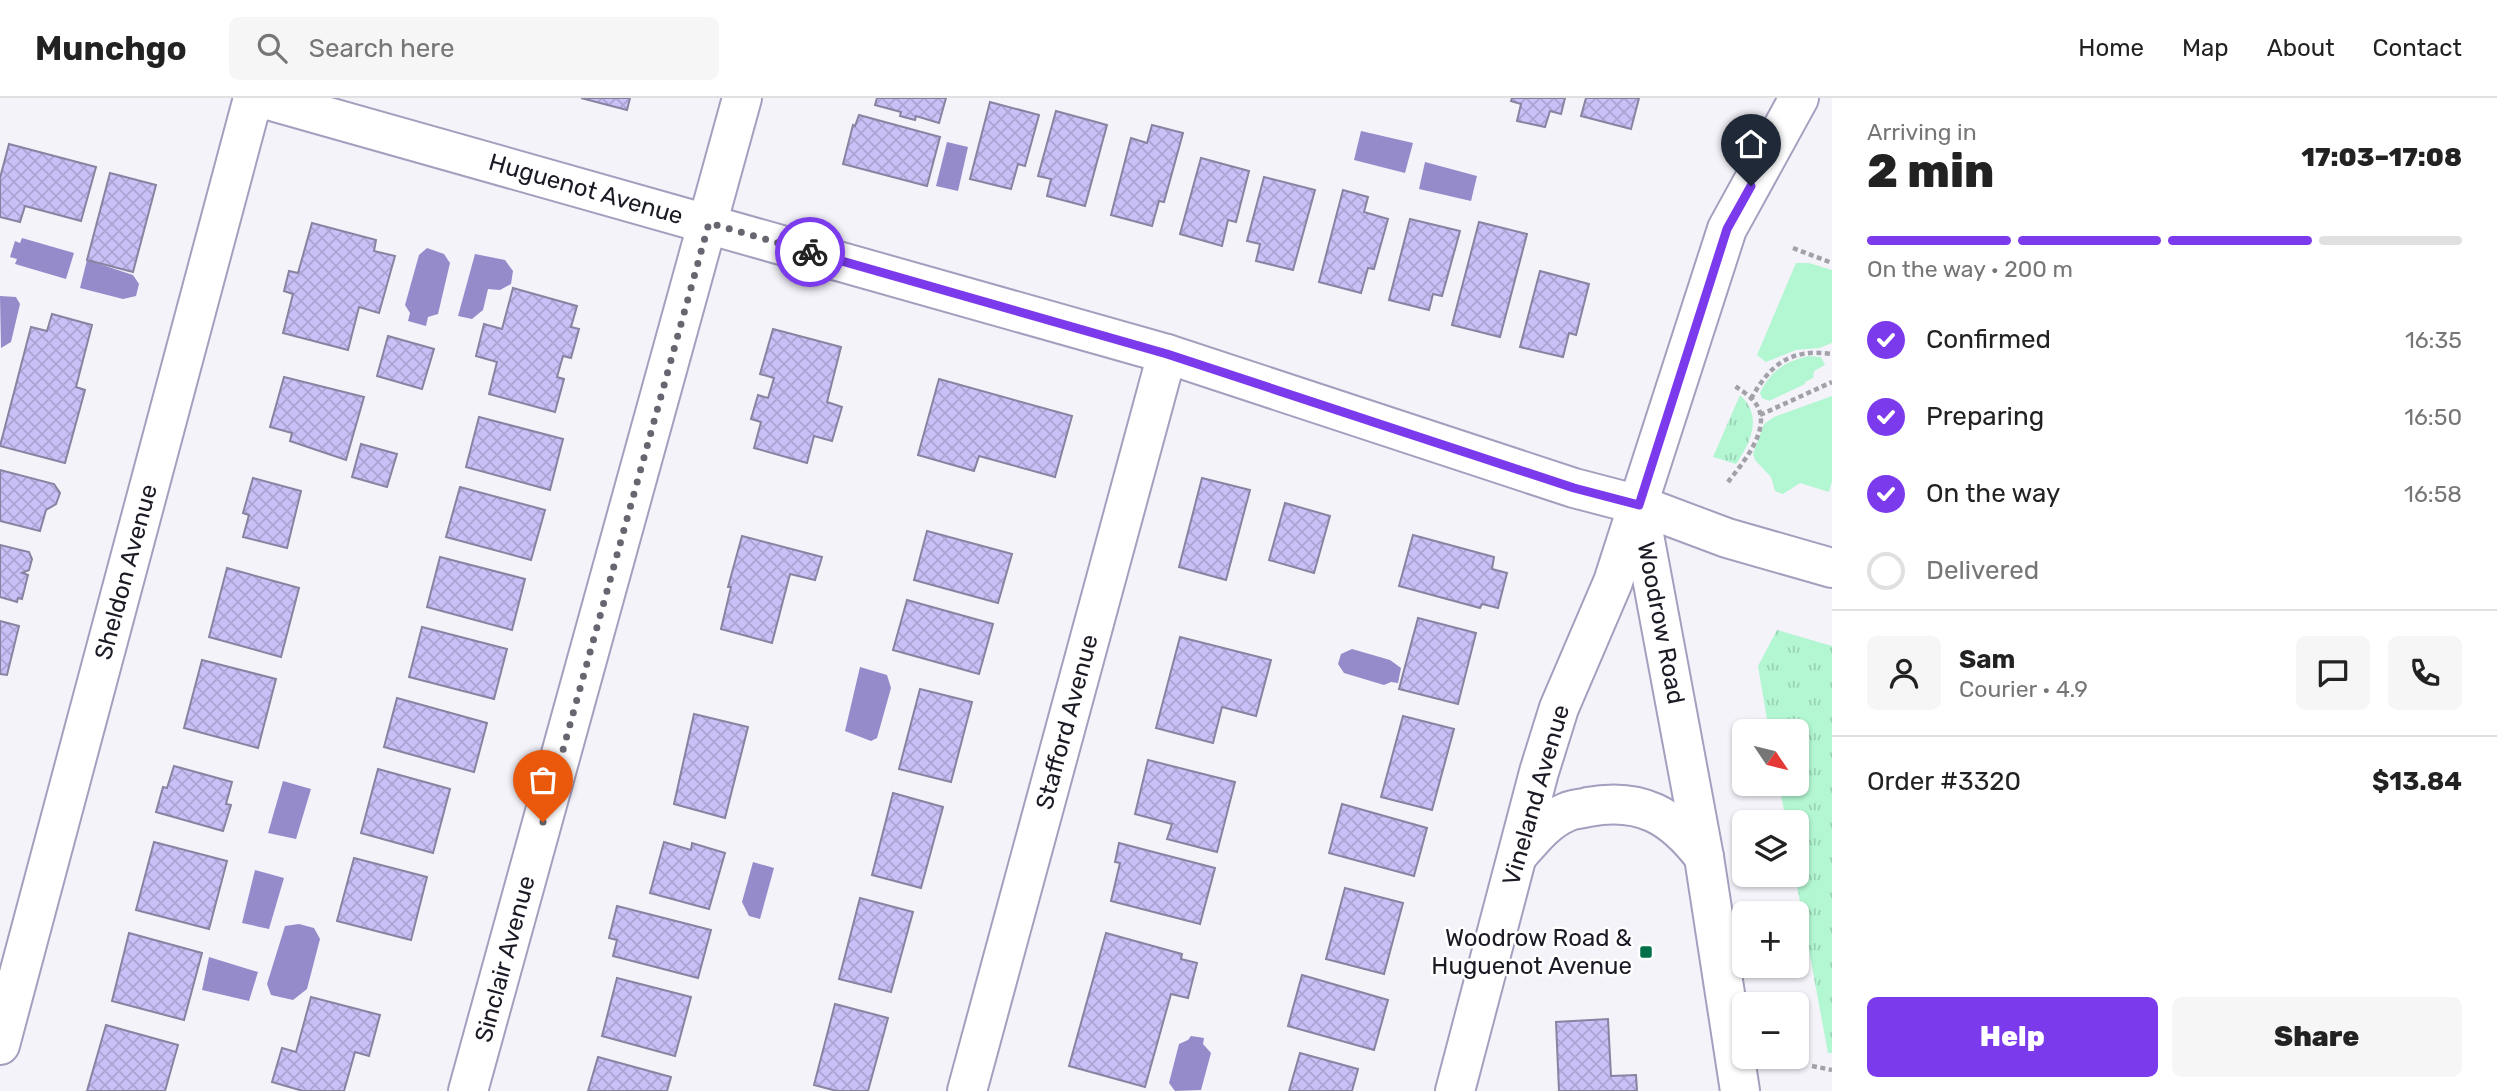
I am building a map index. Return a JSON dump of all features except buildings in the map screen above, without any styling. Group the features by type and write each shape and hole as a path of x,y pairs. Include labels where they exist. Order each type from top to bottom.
{"street":[{"name":"Sheldon Avenue","path":"0,1045 253,98"},
{"name":"Huguenot Avenue","path":"261,98 1167,354 1574,488 1639,505 1727,538 1832,568"},
{"name":"Sinclair Avenue","path":"468,1091 742,98"},
{"name":"Woodrow Road","path":"1740,1091 1703,857 1639,505 1727,229 1799,98"},
{"name":"Stafford Avenue","path":"967,1091 1167,354"},
{"name":"Vineland Avenue","path":"1455,1091 1539,772 1559,708 1608,594 1639,505"},
{"path":"1519,854 1541,829 1567,811 1610,803 1635,806 1666,818 1687,835 1703,857"}],"path":[{"path":"1793,248 1832,262"},
{"path":"1751,399 1760,383 1777,364 1806,353 1832,354"},
{"path":"1760,415 1832,382"},
{"path":"1728,482 1750,451 1758,433 1760,415 1756,403 1735,386"},
{"path":"1812,1066 1832,1070"}],"green space":[{"path":"1796,263 1809,263 1832,270 1832,343 1819,348 1796,350 1766,362 1757,355"},
{"path":"1809,356 1821,357 1825,365 1814,371 1813,378 1769,401 1762,398 1760,393 1774,373 1786,364"},
{"path":"1740,395 1747,403 1753,420 1750,438 1736,464 1713,457"},
{"path":"1832,396 1832,481 1829,492 1800,483 1783,494 1775,491 1771,477 1755,460 1753,454 1764,424 1774,417"},
{"path":"1777,630 1832,646 1832,1053 1828,1053 1809,951 1809,901 1800,901 1797,887 1809,887 1809,810 1784,810 1781,796 1810,796 1810,719 1767,719 1758,666"}],"shaded area":[{"path":"1361,131 1413,143 1405,173 1354,160"},
{"path":"947,142 968,147 958,191 936,186"},
{"path":"1425,162 1477,176 1471,201 1419,189"},
{"path":"22,238 74,253 66,279 15,264 17,259 10,257 15,241 20,243"},
{"path":"427,248 444,254 450,263 438,314 428,317 426,326 408,321 410,313 405,305 419,255"},
{"path":"475,254 505,260 513,271 511,284 500,290 488,289 483,310 472,319 458,316"},
{"path":"87,260 133,275 139,284 136,296 123,299 80,288"},
{"path":"0,296 16,297 20,304 11,342 1,348"},
{"path":"1352,649 1390,660 1401,668 1398,683 1384,685 1344,673 1338,664 1341,654"},
{"path":"860,667 887,675 891,688 877,738 871,741 845,731"},
{"path":"283,781 311,789 296,839 268,833"},
{"path":"753,862 774,868 760,919 749,916 742,902"},
{"path":"255,870 284,878 269,929 242,923"},
{"path":"299,924 314,928 320,939 307,989 293,1000 271,995 267,984 285,926"},
{"path":"209,957 258,972 249,1001 202,990"},
{"path":"1191,1036 1204,1038 1203,1044 1211,1053 1201,1090 1175,1091 1169,1083 1179,1044"}],"way so far":[{"path":"543,822 709,223 810,252"}],"place":[{"name":"Woodrow Road & Huguenot Avenue","path":"1646,952"}],"route":[{"path":"810,252 1167,354 1574,488 1639,505 1727,229 1751,186"}]}
